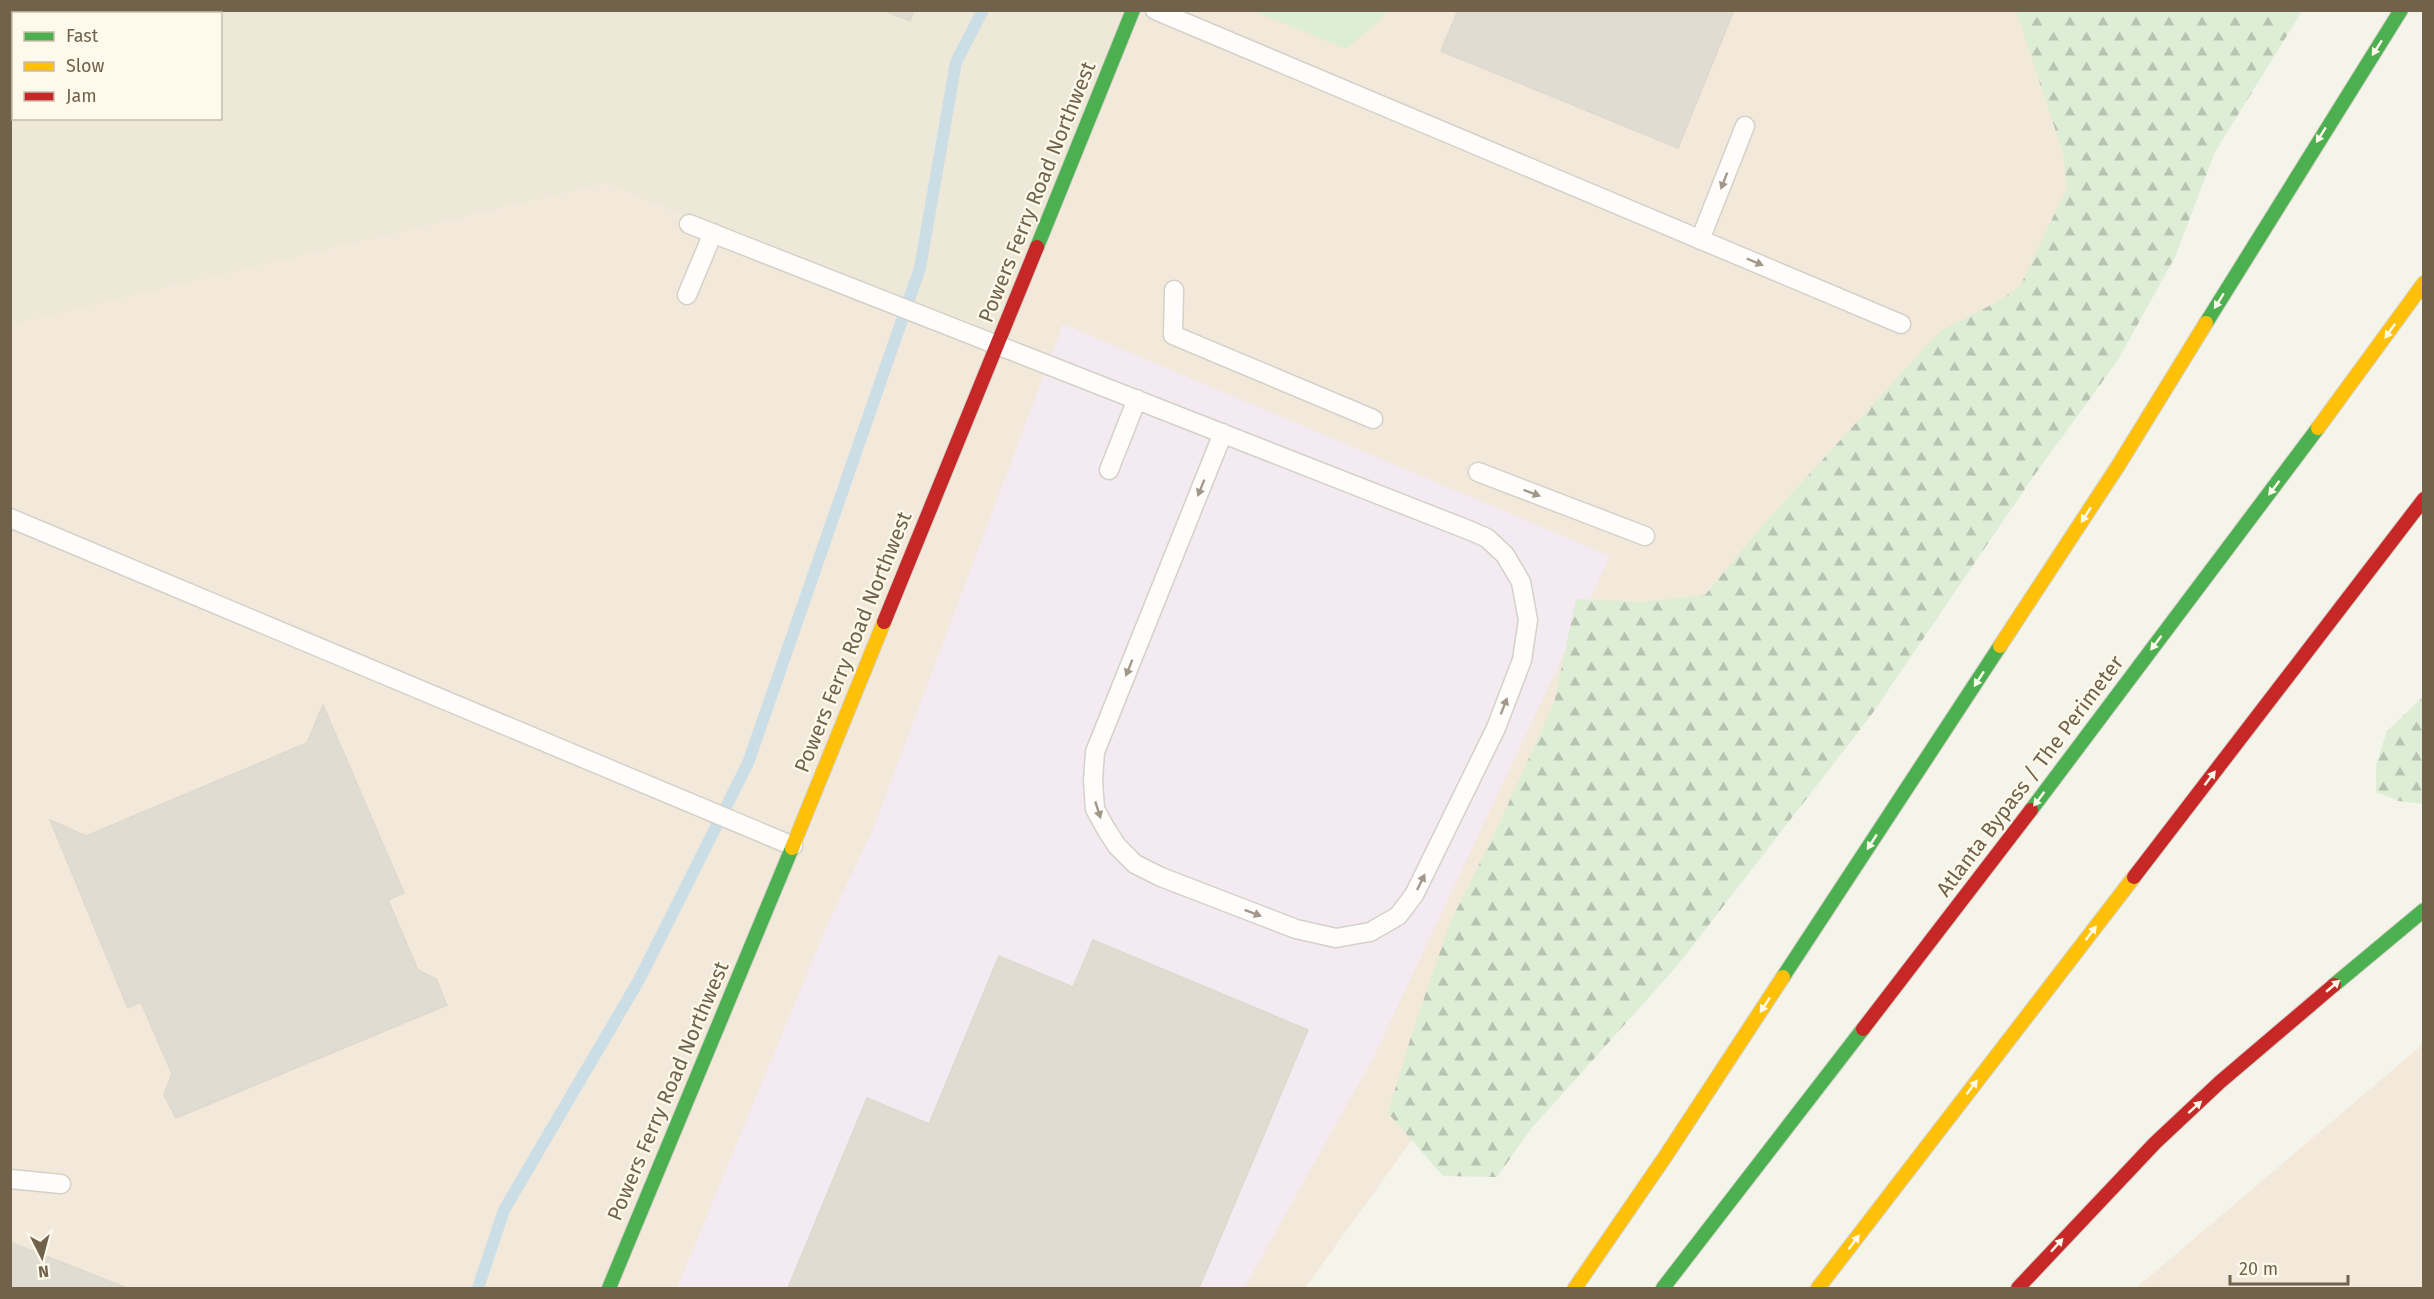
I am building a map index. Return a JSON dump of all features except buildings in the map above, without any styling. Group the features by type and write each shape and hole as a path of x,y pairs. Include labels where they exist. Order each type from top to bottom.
{"main road":[{"name":"Powers Ferry Road Northwest","path":"609,1288 793,846 1133,10"},
{"path":"1575,1288 1698,1108 2118,466 2401,10"},
{"name":"Atlanta Bypass / The Perimeter","path":"1663,1288 1965,898 2380,346 2424,283"},
{"path":"1818,1288 2424,499"},
{"path":"2018,1288 2087,1211 2157,1141 2289,1023 2424,910"}],"lane":[{"path":"1155,10 1901,324"},
{"path":"1700,240 1745,126"},
{"path":"689,224 881,298 931,318 998,344 1471,531 1486,538 1505,555 1521,582 1528,620 1522,660 1496,728 1414,896 1398,916 1370,932 1336,938 1308,933 1185,887 1135,864 1117,846 1095,808 1093,780 1095,752 1223,433"},
{"path":"687,295 713,233"},
{"path":"1174,290 1173,335 1373,419"},
{"path":"1109,470 1137,399"},
{"path":"1478,472 1645,536"},
{"path":"10,518 793,846"},
{"path":"10,1179 61,1184"}],"shaded area":[{"path":"10,11 1139,11 994,344 606,184 11,325"},
{"path":"1139,11 2255,11 1863,516 1305,1288 11,1288 10,325 606,184 994,344"},
{"path":"1063,324 1610,556 1373,1058 1244,1288 677,1288 826,928 873,829"},
{"path":"2423,1044 2423,1288 2136,1288"}],"green space":[{"path":"1254,11 1388,11 1346,49"},
{"path":"2016,11 2302,11 2215,152 2175,257 2118,360 2031,480 1872,714 1677,966 1531,1129 1497,1177 1443,1176 1388,1113 1412,1033 1450,923 1499,824 1554,703 1576,599 1641,602 1705,595 1761,527 1940,331 1999,301 2020,286 2067,188 2063,153"},
{"path":"2423,697 2423,804 2399,801 2376,792 2376,765 2387,731"}],"waterway":[{"path":"478,1288 504,1210 639,980 748,763 920,268 956,62 983,10"}],"traffic: fast":[{"path":"1037,247 1133,10"},
{"path":"2206,323 2401,10"},
{"path":"2031,810 2318,428"},
{"path":"1783,977 2000,646"},
{"path":"609,1288 792,848"},
{"path":"2334,985 2424,910"},
{"path":"1663,1288 1863,1029"}],"traffic: slow":[{"path":"2318,428 2424,283"},
{"path":"2000,646 2118,466 2206,323"},
{"path":"792,848 884,622"},
{"path":"1818,1288 2134,877"},
{"path":"1575,1288 1665,1157 1783,977"}],"traffic: jam":[{"path":"884,622 1037,247"},
{"path":"2134,877 2424,499"},
{"path":"1863,1029 2031,810"},
{"path":"2018,1288 2155,1143 2220,1082 2334,985"}]}
